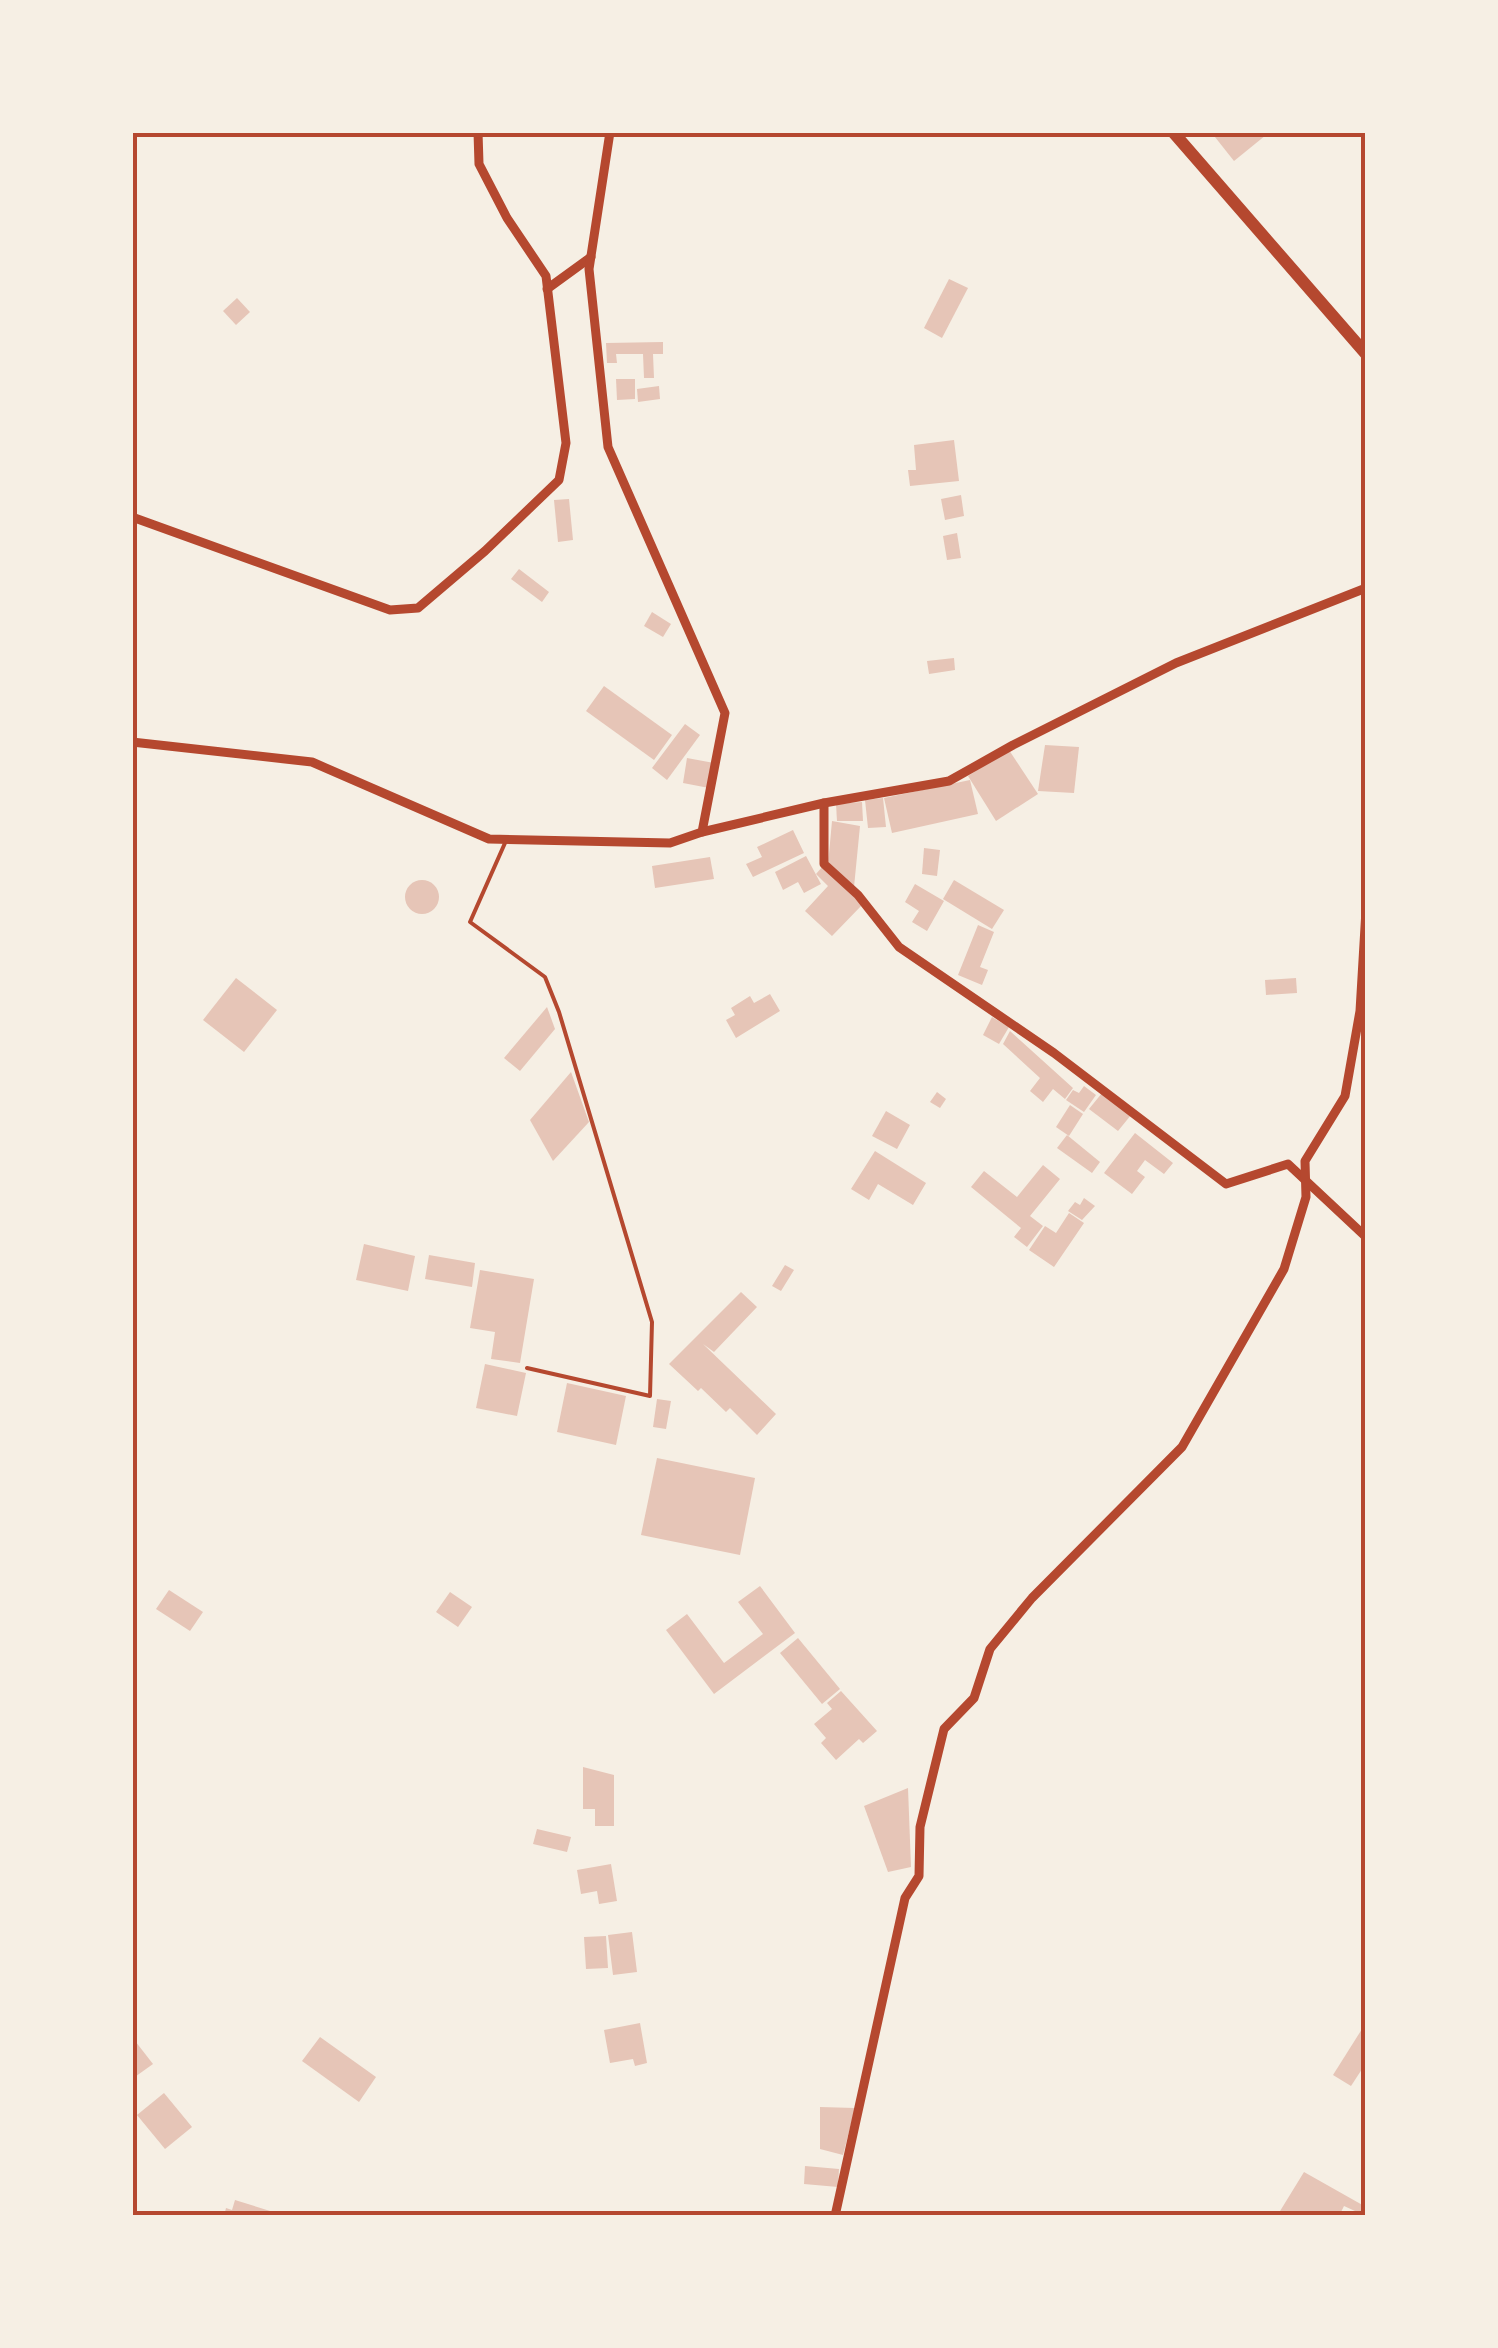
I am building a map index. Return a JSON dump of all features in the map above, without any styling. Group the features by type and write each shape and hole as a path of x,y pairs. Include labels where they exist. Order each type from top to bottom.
{"main road":[{"path":"1174,132 1366,354"}],"street":[{"path":"132,517 390,610 418,608 559,480 566,443 546,276 507,218 479,164 478,132"},
{"path":"610,132 589,269 608,447 724,714 702,832"},
{"path":"547,290 591,258"},
{"path":"132,742 312,762 488,838 670,842 824,803 949,782 1176,662 1366,588"},
{"path":"824,803 824,864 858,895 899,947 1054,1052 1226,1184 1288,1164 1366,1237"},
{"path":"835,2216 905,1898 919,1876 920,1826 944,1730 974,1698 990,1649 1032,1598 1182,1446 1284,1269 1306,1197 1305,1161 1345,1096 1360,1011 1366,910"}],"lane":[{"path":"506,841 470,922 545,977 559,1012 652,1322 650,1396 527,1368"}],"building":[{"path":"1211,132 1264,132 1266,135 1234,161"},
{"path":"949,279 968,288 942,338 924,328"},
{"path":"237,298 250,312 236,325 223,311"},
{"path":"663,342 663,354 653,354 654,378 644,378 643,354 616,354 617,363 607,363 606,343"},
{"path":"616,379 635,379 635,399 617,400"},
{"path":"659,386 660,399 638,402 637,389"},
{"path":"954,440 959,481 910,486 908,470 916,470 914,445"},
{"path":"961,495 964,516 945,520 941,499"},
{"path":"569,499 573,540 558,542 554,500"},
{"path":"957,533 961,558 947,560 943,536"},
{"path":"519,569 549,592 542,602 511,579"},
{"path":"652,612 671,624 663,637 644,626"},
{"path":"954,658 955,670 929,674 927,661"},
{"path":"604,686 672,735 654,760 586,711"},
{"path":"685,724 700,735 667,780 652,768"},
{"path":"1045,745 1079,747 1074,793 1038,791"},
{"path":"1009,750 1038,794 996,821 968,776"},
{"path":"687,758 714,763 709,788 683,783"},
{"path":"970,780 978,814 892,833 884,798"},
{"path":"883,798 886,827 868,828 865,800"},
{"path":"862,802 863,821 837,821 836,804"},
{"path":"832,821 860,826 854,887 828,865"},
{"path":"793,830 804,853 753,877 746,864 762,857 757,847"},
{"path":"924,848 940,850 937,876 922,874"},
{"path":"806,856 821,884 804,893 798,882 783,890 775,872"},
{"path":"710,857 714,879 655,888 652,866"},
{"path":"823,866 863,904 832,936 805,911 828,886 816,874"},
{"path":"422,880 434,885 439,897 434,909 422,914 410,909 405,897 410,885"},
{"path":"954,880 1004,910 992,929 943,899"},
{"path":"915,884 944,901 927,931 912,922 919,911 905,902"},
{"path":"978,925 994,932 980,967 988,970 982,985 958,975"},
{"path":"236,978 277,1010 244,1052 203,1020"},
{"path":"1296,978 1297,993 1266,995 1265,980"},
{"path":"770,994 780,1011 736,1038 726,1020 735,1015 731,1008 750,996 754,1003"},
{"path":"547,1007 555,1029 520,1071 504,1058"},
{"path":"992,1017 1009,1027 999,1044 983,1035"},
{"path":"1010,1031 1073,1088 1065,1099 1053,1089 1043,1102 1030,1091 1040,1078 1003,1044"},
{"path":"571,1072 589,1122 553,1161 530,1120"},
{"path":"1084,1086 1096,1095 1084,1112 1066,1100 1073,1090 1079,1093"},
{"path":"937,1092 946,1099 940,1108 930,1102"},
{"path":"1102,1093 1131,1115 1118,1131 1089,1109"},
{"path":"1070,1105 1083,1114 1069,1136 1056,1127"},
{"path":"886,1111 910,1125 897,1149 872,1136"},
{"path":"1135,1133 1173,1163 1164,1174 1145,1160 1137,1171 1145,1177 1132,1194 1104,1173"},
{"path":"1067,1135 1100,1162 1092,1173 1057,1148"},
{"path":"875,1151 926,1183 913,1205 878,1184 869,1200 851,1189"},
{"path":"1043,1165 1060,1179 1030,1216 1043,1226 1027,1247 1014,1237 1021,1228 971,1187 984,1171 1017,1197"},
{"path":"1084,1198 1095,1206 1082,1220 1068,1211"},
{"path":"1069,1213 1084,1223 1054,1267 1029,1250 1045,1226 1056,1233"},
{"path":"364,1244 415,1256 408,1291 356,1280"},
{"path":"429,1255 475,1263 472,1287 425,1279"},
{"path":"785,1265 794,1270 781,1291 772,1286"},
{"path":"480,1270 534,1279 520,1363 491,1359 495,1332 470,1328"},
{"path":"741,1292 757,1307 714,1352 703,1344 776,1414 757,1435 730,1408 726,1412 669,1364"},
{"path":"485,1364 526,1373 517,1416 476,1408"},
{"path":"567,1383 626,1396 616,1445 557,1432"},
{"path":"657,1399 671,1401 666,1429 653,1427"},
{"path":"657,1458 755,1478 740,1555 641,1535"},
{"path":"760,1586 795,1633 714,1694 666,1630 687,1614 724,1663 763,1634 738,1602"},
{"path":"169,1590 203,1612 190,1631 156,1609"},
{"path":"450,1592 472,1607 458,1627 436,1612"},
{"path":"798,1638 840,1689 822,1704 780,1653"},
{"path":"841,1691 877,1731 863,1743 859,1739 836,1760 821,1743 826,1738 814,1724 832,1709 827,1703"},
{"path":"583,1767 614,1775 614,1826 595,1826 595,1809 583,1809"},
{"path":"908,1788 911,1867 888,1872 864,1806"},
{"path":"537,1829 571,1837 567,1852 533,1844"},
{"path":"611,1864 617,1901 599,1904 597,1891 581,1894 577,1870"},
{"path":"632,1932 637,1972 613,1975 608,1935"},
{"path":"606,1936 608,1968 586,1969 584,1937"},
{"path":"640,2023 647,2063 635,2066 633,2059 610,2063 604,2030"},
{"path":"1362,2029 1366,2031 1366,2063 1351,2086 1333,2075"},
{"path":"132,2037 153,2064 132,2079"},
{"path":"320,2037 376,2077 359,2102 302,2061"},
{"path":"164,2093 192,2127 165,2149 137,2115"},
{"path":"820,2107 855,2108 843,2155 820,2149"},
{"path":"805,2166 839,2169 838,2187 804,2184"},
{"path":"1304,2172 1366,2207 1366,2216 1344,2206 1339,2216 1277,2216"},
{"path":"235,2200 283,2216 224,2216 226,2208 232,2210"}]}
